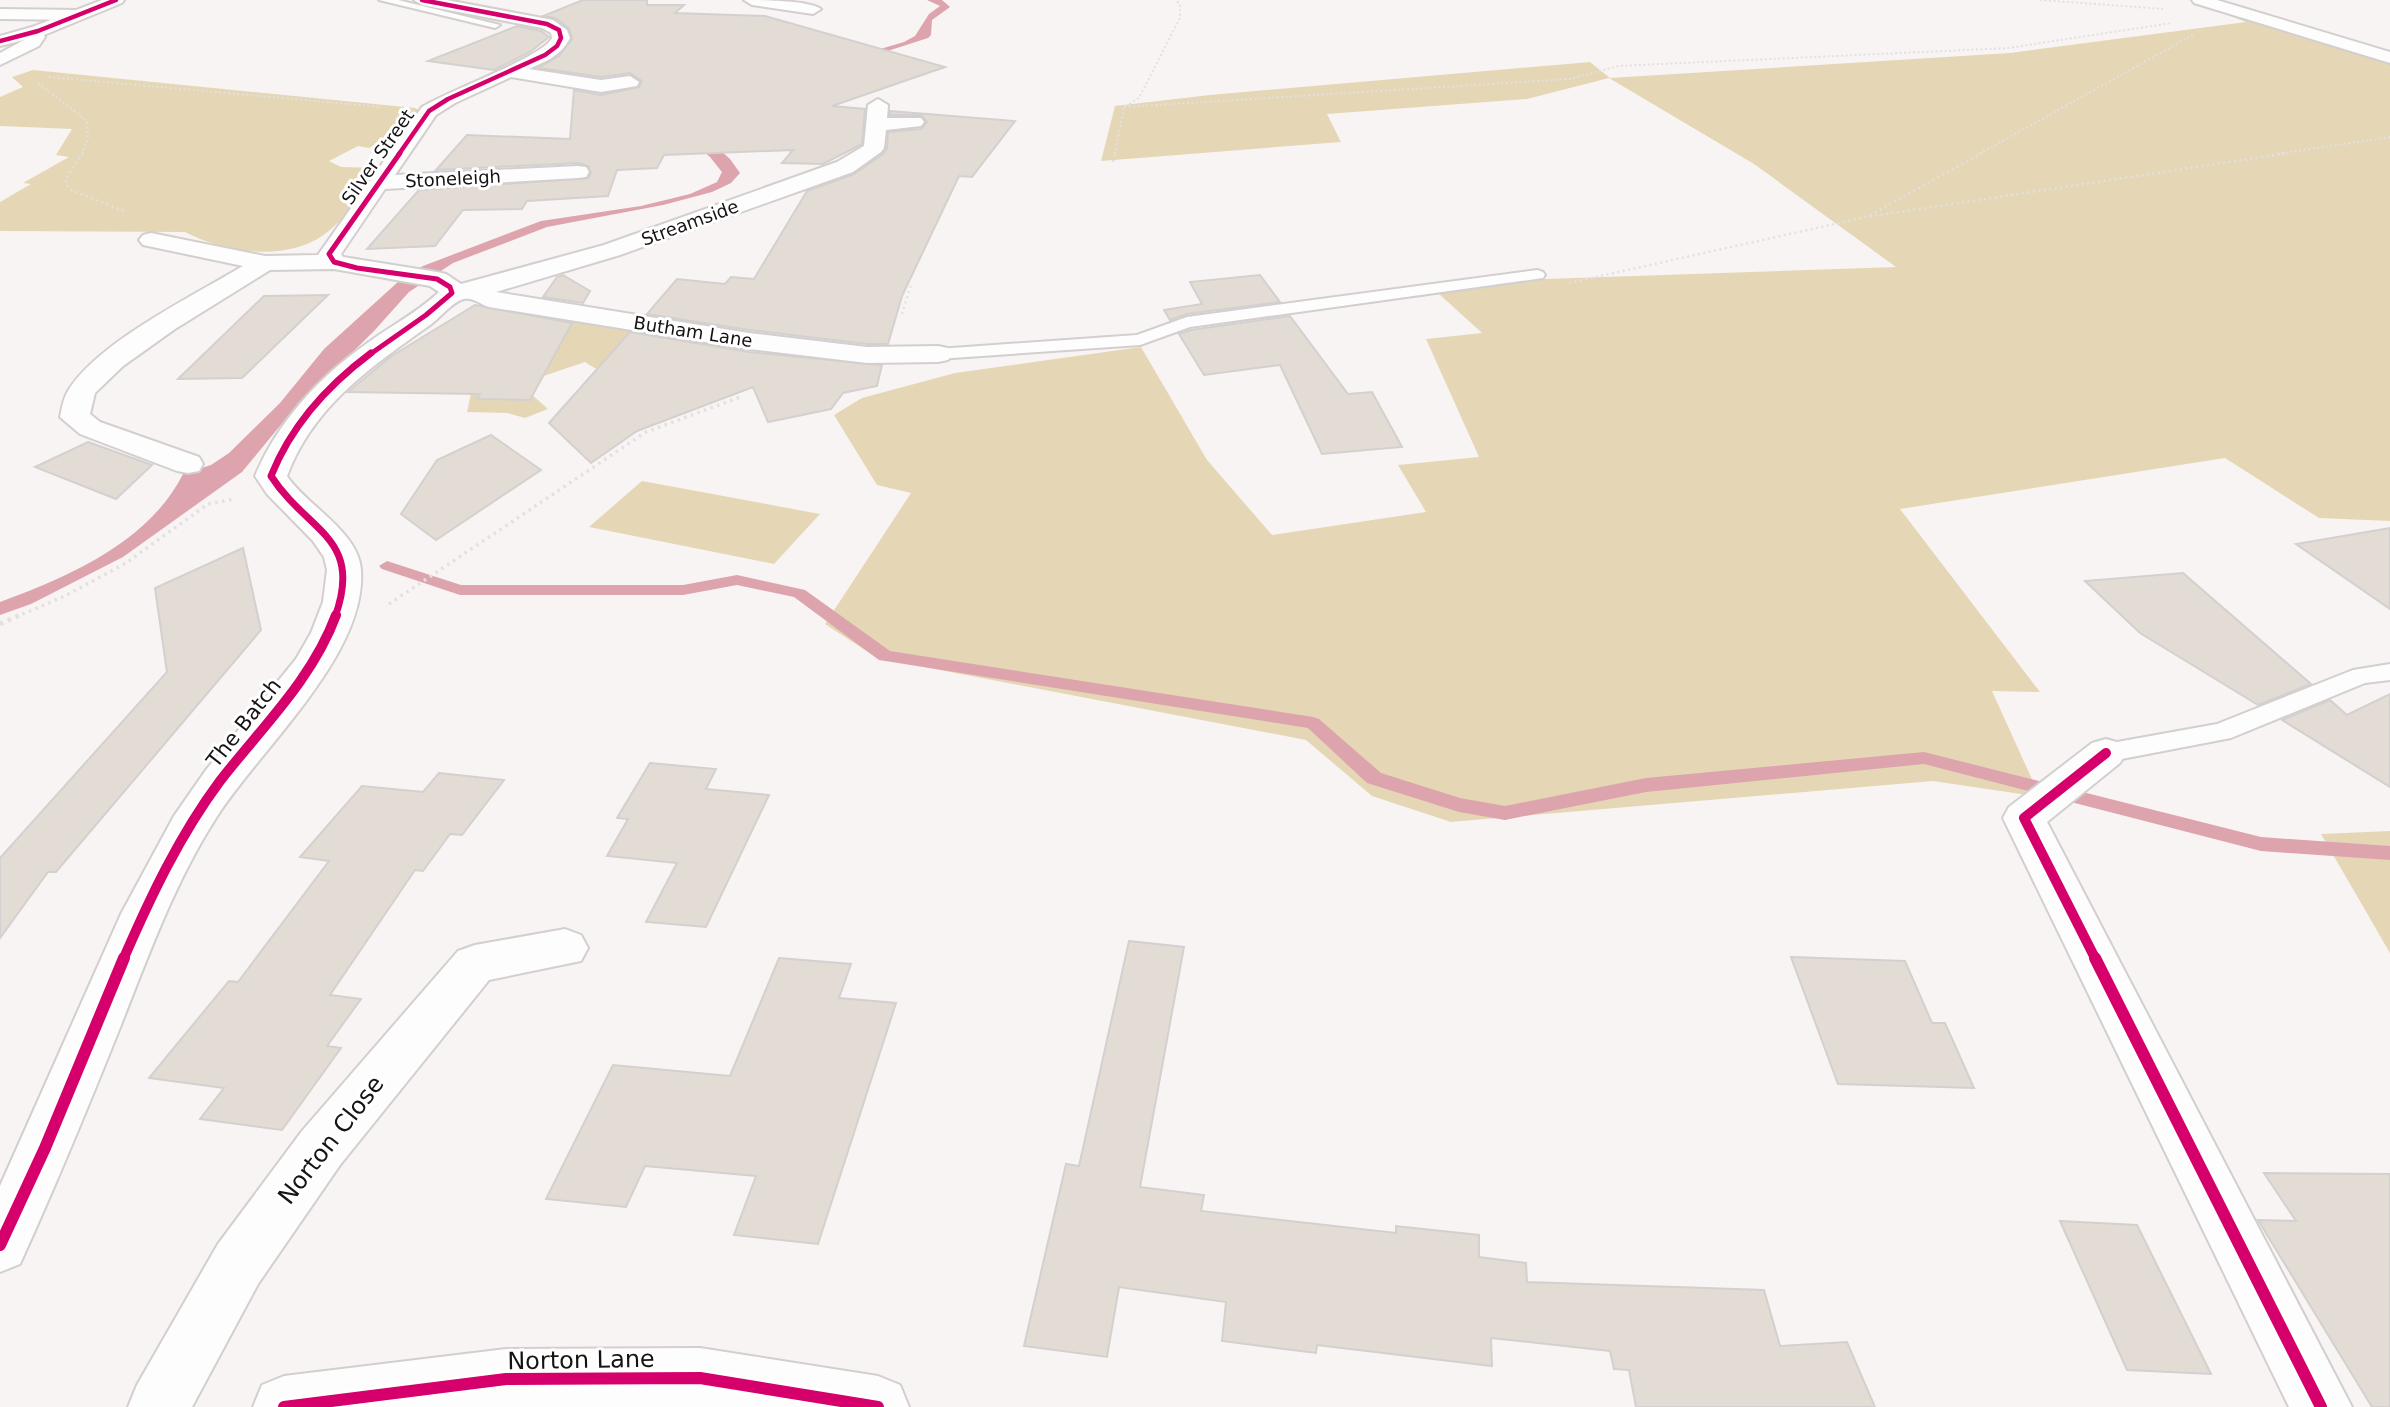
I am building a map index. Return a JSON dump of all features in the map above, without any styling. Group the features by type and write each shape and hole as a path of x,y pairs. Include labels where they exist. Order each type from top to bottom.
{"street":[{"path":"0,41 116,0"},
{"name":"Silver Street","path":"334,262 329,254 429,111 448,99 511,72 557,46 561,37 559,30 527,19 493,19 422,0"},
{"path":"752,0 813,9"},
{"path":"2200,0 2390,58"},
{"path":"493,19 520,3"},
{"path":"0,13 79,15"},
{"path":"0,60 33,42 36,37 26,34"},
{"path":"511,72 601,86 630,82"},
{"name":"Streamside","path":"455,287 612,250 845,167 874,148 878,114 914,122"},
{"name":"Stoneleigh","path":"377,183 524,182 578,172"},
{"path":"151,240 265,263 334,262 455,287"},
{"path":"187,464 90,428 75,417 76,405 83,389 132,347 265,263"},
{"name":"Butham Lane","path":"455,287 489,299 749,341 867,355 938,354"},
{"name":"The Batch","path":"0,1245 147,905 202,806 305,673 333,629 343,600 344,566 331,540 278,490 271,476 275,461 302,420 347,373 375,349 439,306 455,287"},
{"path":"2093,763 2024,818 2321,1407"},
{"name":"Norton Close","path":"159,1407 238,1264 313,1158 475,964 565,948"},
{"name":"Norton Lane","path":"284,1407 506,1379 575,1378 699,1378 878,1407"}],"lane":[{"path":"384,0 493,19"},
{"path":"938,354 1140,340 1187,322 1537,275"},
{"path":"2093,763 2222,733 2361,676 2390,672"}],"path":[{"path":"1113,162 1124,107 1139,98 1180,18 1180,4 1175,0"},
{"path":"2040,0 2236,13"},
{"path":"1124,107 1570,79 1618,66 2008,48 2236,13"},
{"path":"1866,217 2236,13"},
{"path":"48,77 429,111"},
{"path":"32,80 87,121 90,137 87,148 65,180 69,189 160,225 151,240"},
{"path":"1558,285 1866,217 2390,137"},
{"path":"398,598 646,432 743,396"},
{"path":"0,624 65,596 126,563 208,504 218,500 247,500"}],"shaded area":[{"path":"927,0 942,0 950,7 932,20 931,35 928,38 875,55 711,142 730,159 740,173 731,183 712,192 663,205 547,227 453,263 409,292 374,331 289,415 242,472 123,557 31,604 0,615 0,602 79,568 128,538 150,519 183,474 211,465 229,453 280,403 324,349 399,281 423,266 541,221 641,206 690,194 717,182 722,172 710,157 670,123 853,57 904,42 915,36 929,14 940,6"},
{"path":"2234,3 2390,52 2390,521 2319,518 2225,458 1900,509 2040,692 1992,691 2040,797 1933,781 1451,822 1372,796 1306,740 877,658 825,624 911,493 877,485 834,415 862,398 955,373 1141,347 1207,460 1272,535 1426,512 1398,465 1479,457 1426,339 1482,333 1427,283 1896,267 1754,164 1609,78 1527,99 1327,114 1341,142 1101,161 1115,106 1210,95 1590,62 1610,78 2010,53 2246,22 2202,5"},
{"path":"33,70 415,108 420,111 404,136 392,135 369,148 358,146 329,161 341,167 382,168 330,230 297,247 259,252 239,250 201,240 185,232 0,231 0,202 31,184 23,183 69,157 56,155 72,129 0,126 0,97 23,87 12,77"},
{"path":"516,310 721,344 653,371 618,374 601,371 585,362 520,384 548,409 525,418 507,413 467,412 479,356"},
{"path":"642,481 820,514 774,564 589,527"},
{"path":"2390,831 2390,953 2321,834"}],"building":[{"path":"583,0 647,0 647,5 684,5 675,13 765,16 945,67 832,106 865,109 862,144 823,164 782,163 793,150 664,155 657,168 617,170 608,196 527,201 522,209 463,210 435,246 367,249 419,190 588,178 591,173 588,166 578,163 436,170 467,135 570,139 574,90 601,95 639,87 642,81 630,73 601,77 538,68 559,56 572,39 569,28 555,18 543,16"},
{"path":"517,26 541,31 549,37 530,52 494,70 428,61"},
{"path":"890,111 1015,121 972,177 959,176 902,296 888,344 867,344 749,330 647,314 677,279 725,284 731,277 754,279 807,191 854,174 883,154 887,148 888,132 921,129 927,122 921,115 890,115"},
{"path":"563,275 590,291 583,303 543,297 557,277"},
{"path":"1260,275 1280,302 1187,314 1170,320 1164,310 1202,304 1190,282"},
{"path":"328,295 242,378 178,379 264,296"},
{"path":"475,305 572,323 530,400 477,399 480,394 348,392 390,357"},
{"path":"1290,316 1348,394 1372,392 1402,447 1322,454 1280,365 1204,375 1179,334"},
{"path":"630,332 749,352 882,365 877,386 843,393 831,409 768,422 753,387 637,431 591,463 549,423"},
{"path":"491,435 541,470 436,540 401,514 437,460"},
{"path":"88,442 152,465 116,499 35,467"},
{"path":"2390,528 2390,609 2296,544"},
{"path":"243,548 261,630 56,872 48,872 0,938 0,858 167,672 155,588"},
{"path":"2183,573 2311,684 2258,705 2140,633 2085,581"},
{"path":"2390,694 2390,787 2282,720 2330,700 2347,715"},
{"path":"650,763 716,769 706,789 769,795 706,927 646,922 677,863 607,856 628,819 617,818"},
{"path":"439,773 504,780 462,835 450,834 423,871 415,870 330,995 361,999 327,1046 341,1048 282,1130 200,1119 224,1088 149,1078 229,981 238,982 329,861 300,857 362,786 423,792"},
{"path":"1129,941 1184,947 1140,1187 1204,1195 1201,1211 1396,1233 1396,1226 1479,1235 1479,1257 1526,1263 1527,1282 1764,1290 1780,1346 1847,1342 1875,1407 1636,1407 1629,1370 1614,1369 1610,1351 1491,1338 1492,1366 1317,1345 1316,1353 1222,1341 1226,1302 1119,1287 1107,1357 1024,1346 1066,1164 1079,1166"},
{"path":"1791,957 1905,961 1932,1023 1945,1023 1974,1088 1838,1084"},
{"path":"779,958 851,964 839,998 896,1003 818,1244 734,1235 756,1176 645,1166 626,1207 546,1199 613,1065 730,1076"},
{"path":"2264,1173 2390,1174 2390,1407 2372,1407 2258,1220 2296,1221"},
{"path":"2060,1221 2137,1225 2211,1374 2127,1370"}],"waterway":[{"path":"387,566 460,590 683,590 737,580 799,593 885,656 1313,723 1374,778 1459,805 1505,813 1646,785 1924,758 2261,844 2390,853"}],"cycle path":[{"path":"0,41 38,31 116,0"},
{"path":"0,1245 45,1148 133,937 165,870 202,806 312,664 329,633 341,602 344,570 341,557 324,533 278,488 271,476 278,458 300,422 330,388 362,359 426,315 452,293 450,287 437,279 357,268 334,262 329,254 429,111 448,99 545,55 557,46 561,38 559,30 547,24 422,0"},
{"path":"2106,753 2024,818 2321,1407"},
{"path":"284,1407 506,1379 700,1378 878,1407"}]}
